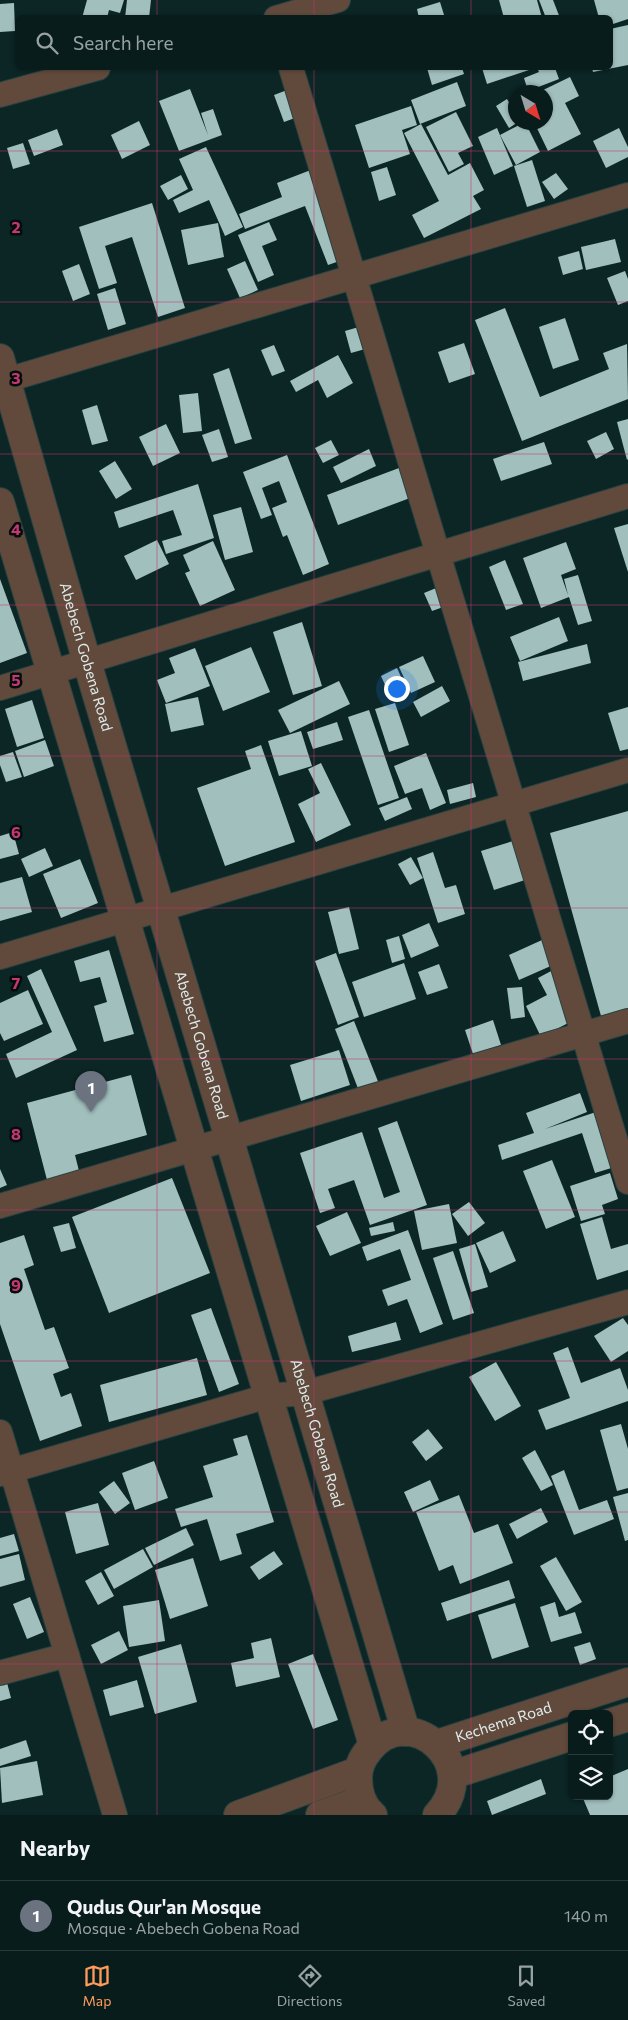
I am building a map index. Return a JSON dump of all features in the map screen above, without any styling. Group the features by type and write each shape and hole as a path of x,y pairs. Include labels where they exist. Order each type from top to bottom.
{"street":[{"path":"271,0 275,15"},
{"path":"283,15 338,0"},
{"path":"0,95 91,70"},
{"path":"292,70 628,1182"},
{"path":"2,373 354,277 628,195"},
{"name":"Abebech Gobena Road","path":"2,373 406,1732"},
{"path":"0,688 628,496"},
{"path":"0,502 373,1745"},
{"path":"0,957 628,770"},
{"path":"0,1206 628,1021"},
{"path":"6,1472 268,1396 305,1393 628,1302"},
{"path":"0,1432 6,1472 67,1655 116,1815"},
{"path":"0,1673 67,1655"},
{"name":"Kechema Road","path":"437,1744 628,1682"},
{"path":"613,1722 628,1717"},
{"path":"320,1815 368,1808 358,1786 358,1772 363,1757 373,1745 383,1738 406,1732 428,1738 445,1753 452,1775 449,1797 444,1807 436,1815"},
{"path":"452,1775 568,1737"},
{"path":"238,1815 358,1772"}],"building":[{"path":"87,0 124,0 120,13 109,10 108,15 83,15"},
{"path":"127,0 151,0 149,15 125,15"},
{"path":"499,0 537,0 541,15 503,15"},
{"path":"539,0 553,0 559,15 545,15"},
{"path":"594,0 628,0 628,19 613,24 613,15 598,15"},
{"path":"440,2 444,15 418,15 417,9"},
{"path":"14,3 15,31 0,32 0,4"},
{"path":"628,25 628,65 613,68 613,28"},
{"path":"428,70 463,70 464,74 432,85"},
{"path":"483,70 529,70 487,84"},
{"path":"538,70 556,70 559,79 544,85 526,85 524,78 539,72"},
{"path":"570,77 579,96 565,103 581,134 548,151 538,130 553,130 553,85"},
{"path":"457,82 466,106 420,124 411,100"},
{"path":"295,87 306,114 284,122 274,95"},
{"path":"190,89 208,135 201,113 213,109 222,135 179,151 159,101"},
{"path":"507,99 508,101 508,126 496,106"},
{"path":"411,106 417,125 402,130 410,154 369,168 355,125"},
{"path":"456,112 473,146 458,153 464,164 449,172 426,127"},
{"path":"139,121 150,145 122,159 111,135"},
{"path":"421,124 448,175 470,163 484,190 473,196 481,209 424,238 412,215 439,201 404,133"},
{"path":"497,128 513,166 494,175 478,137"},
{"path":"619,128 628,147 628,157 606,168 593,141"},
{"path":"57,129 63,145 34,156 28,140"},
{"path":"510,130 529,130 540,152 516,165 500,135"},
{"path":"23,143 30,164 13,169 7,148"},
{"path":"206,147 243,227 225,236 209,200 179,213 173,200 193,190 179,159"},
{"path":"532,160 545,201 527,207 514,166"},
{"path":"387,167 396,195 379,201 371,172"},
{"path":"316,168 351,257 328,265 305,206 245,229 239,214 282,197 277,183"},
{"path":"556,173 568,189 554,199 542,182"},
{"path":"181,175 188,189 168,200 160,186"},
{"path":"152,203 185,308 158,317 132,237 105,246 117,283 99,289 79,227"},
{"path":"269,222 277,240 262,246 274,275 258,282 238,235"},
{"path":"218,223 224,257 188,265 181,230"},
{"path":"615,239 621,262 586,270 581,247"},
{"path":"579,251 583,269 563,275 558,257"},
{"path":"245,261 258,290 240,298 227,269"},
{"path":"79,264 90,294 73,301 62,271"},
{"path":"625,271 628,279 628,301 618,305 607,278"},
{"path":"115,288 126,324 108,330 97,294"},
{"path":"505,308 540,397 609,369 603,353 627,344 628,399 522,441 475,320"},
{"path":"565,318 579,360 553,369 539,327"},
{"path":"369,324 376,346 351,353 345,331"},
{"path":"464,343 475,374 449,383 438,352"},
{"path":"274,345 285,371 272,376 261,350"},
{"path":"338,355 353,383 327,398 318,380 296,392 290,381"},
{"path":"229,368 252,439 235,444 213,374"},
{"path":"198,393 202,431 183,433 179,395"},
{"path":"97,405 108,441 92,445 82,410"},
{"path":"628,419 628,459 627,460 617,422"},
{"path":"166,424 180,453 153,466 139,437"},
{"path":"219,429 228,457 212,462 202,435"},
{"path":"606,432 614,449 596,459 587,441"},
{"path":"331,440 339,455 323,463 315,448"},
{"path":"544,442 552,464 501,481 493,459"},
{"path":"369,449 376,466 341,483 333,467"},
{"path":"287,455 329,564 303,575 287,535 283,537 272,508 287,502 279,481 262,488 272,515 261,519 243,472"},
{"path":"115,461 132,489 116,499 99,471"},
{"path":"407,465 418,495 338,525 327,495"},
{"path":"198,484 214,538 166,554 162,541 182,535 173,510 119,528 114,512"},
{"path":"241,507 253,552 225,560 213,515"},
{"path":"628,524 628,572 614,528"},
{"path":"157,540 169,564 136,580 124,556"},
{"path":"213,541 235,590 200,606 185,573 190,571 183,555"},
{"path":"566,542 576,569 561,575 568,595 564,579 578,575 592,621 578,625 569,597 541,608 523,558"},
{"path":"505,560 523,604 506,610 489,567"},
{"path":"0,579 27,653 0,663"},
{"path":"441,586 449,605 432,611 424,593"},
{"path":"559,617 568,641 520,661 510,637"},
{"path":"302,622 322,686 293,695 273,632"},
{"path":"587,644 591,663 523,681 518,662"},
{"path":"251,647 270,692 223,711 205,666"},
{"path":"195,648 210,686 166,703 157,680 175,673 169,658"},
{"path":"423,656 435,682 411,693 399,667"},
{"path":"397,668 407,690 391,698 381,676"},
{"path":"339,681 350,704 290,733 278,710"},
{"path":"442,686 450,701 421,717 413,702"},
{"path":"198,697 204,725 171,732 165,704"},
{"path":"32,700 44,738 17,747 5,709"},
{"path":"395,703 409,745 389,752 375,709"},
{"path":"628,707 628,749 620,751 608,713"},
{"path":"369,710 399,798 378,805 348,717"},
{"path":"337,722 343,740 313,749 307,732"},
{"path":"301,731 312,766 279,776 268,741"},
{"path":"45,740 54,766 24,777 15,751"},
{"path":"261,745 295,842 225,866 197,788 251,769 245,751"},
{"path":"13,752 22,777 6,782 0,765 0,756"},
{"path":"426,753 446,803 430,810 422,788 405,794 394,766"},
{"path":"321,763 351,825 316,842 298,804 320,793 308,769"},
{"path":"473,783 476,797 450,804 447,790"},
{"path":"407,797 412,809 385,821 379,808"},
{"path":"628,811 628,1008 601,1016 550,833"},
{"path":"13,832 19,854 0,859 0,836"},
{"path":"513,841 525,880 494,890 481,851"},
{"path":"45,848 53,866 29,877 21,859"},
{"path":"433,852 445,888 456,885 465,914 438,923 417,858"},
{"path":"411,857 423,878 410,885 398,864"},
{"path":"80,859 98,903 61,918 43,874"},
{"path":"22,877 32,912 0,921 0,883"},
{"path":"349,907 359,949 339,954 328,912"},
{"path":"429,923 439,946 411,958 402,935"},
{"path":"399,936 405,959 392,963 386,940"},
{"path":"542,940 553,965 519,980 509,955"},
{"path":"109,950 134,1034 104,1042 94,1006 107,1002 100,977 80,982 74,961"},
{"path":"336,953 359,1017 338,1025 315,961"},
{"path":"404,963 416,999 364,1017 352,982"},
{"path":"439,964 448,988 427,995 418,972"},
{"path":"41,969 77,1050 16,1078 6,1054 52,1032 27,976"},
{"path":"553,970 578,1018 541,1037 526,1006 547,995 538,978"},
{"path":"522,987 525,1017 511,1019 507,988"},
{"path":"28,990 43,1024 4,1041 0,1033 0,1003"},
{"path":"493,1020 501,1045 473,1054 465,1030"},
{"path":"354,1021 379,1084 359,1091 335,1029"},
{"path":"339,1050 350,1085 301,1101 290,1065"},
{"path":"131,1075 147,1135 75,1155 79,1171 47,1180 27,1103"},
{"path":"580,1093 587,1112 545,1129 599,1111 618,1166 595,1173 582,1133 502,1160 498,1145 534,1133 526,1113"},
{"path":"397,1121 427,1205 370,1225 354,1180 328,1189 335,1208 320,1213 300,1153 362,1132 384,1198 400,1192 378,1128"},
{"path":"552,1160 575,1217 546,1229 523,1171"},
{"path":"0,1169 7,1185 0,1188"},
{"path":"610,1173 618,1199 602,1205 605,1214 581,1221 570,1186"},
{"path":"172,1178 210,1273 109,1313 72,1217"},
{"path":"469,1202 485,1223 468,1236 452,1214"},
{"path":"449,1204 457,1243 422,1250 414,1211"},
{"path":"347,1212 361,1243 330,1256 316,1226"},
{"path":"602,1217 611,1249 628,1244 628,1270 597,1280 580,1224"},
{"path":"393,1222 395,1231 371,1236 369,1228"},
{"path":"69,1223 76,1248 61,1252 53,1227"},
{"path":"408,1230 443,1324 420,1333 407,1299 388,1306 382,1290 411,1280 400,1249 367,1261 362,1247"},
{"path":"503,1231 516,1261 490,1273 476,1243"},
{"path":"24,1235 34,1265 24,1269 45,1330 54,1327 69,1368 53,1374 61,1397 71,1393 82,1426 40,1441 0,1324 0,1243"},
{"path":"475,1244 488,1287 471,1292 459,1249"},
{"path":"453,1251 474,1313 453,1320 433,1258"},
{"path":"211,1308 239,1384 219,1392 191,1315"},
{"path":"623,1318 628,1325 628,1351 611,1362 594,1336"},
{"path":"396,1322 401,1340 352,1352 348,1336"},
{"path":"568,1347 581,1383 620,1368 628,1390 628,1401 546,1430 538,1410 570,1398 553,1353"},
{"path":"197,1358 207,1395 109,1422 100,1385"},
{"path":"496,1362 521,1406 495,1421 469,1377"},
{"path":"621,1424 628,1449 628,1488 617,1491 600,1430"},
{"path":"428,1429 443,1448 426,1461 412,1442"},
{"path":"247,1435 274,1522 236,1534 242,1554 220,1561 207,1519 181,1527 175,1509 213,1497 203,1466 238,1455 233,1439"},
{"path":"535,1450 553,1485 541,1491 522,1458"},
{"path":"154,1461 168,1498 135,1510 122,1473"},
{"path":"564,1470 579,1510 607,1500 614,1519 574,1535 551,1476"},
{"path":"430,1480 439,1500 413,1512 404,1492"},
{"path":"114,1481 130,1503 115,1514 99,1492"},
{"path":"628,1493 628,1540 625,1541 613,1497"},
{"path":"459,1495 474,1533 498,1524 513,1563 460,1584 453,1565 439,1571 416,1512"},
{"path":"98,1503 109,1545 76,1554 65,1512"},
{"path":"541,1508 548,1522 517,1539 509,1524"},
{"path":"186,1528 194,1545 154,1565 145,1548"},
{"path":"14,1534 19,1551 0,1556 0,1538"},
{"path":"143,1549 153,1567 114,1589 104,1570"},
{"path":"274,1551 283,1564 259,1580 250,1567"},
{"path":"19,1554 25,1580 0,1587 0,1559"},
{"path":"556,1557 582,1602 566,1611 540,1566"},
{"path":"193,1558 208,1606 170,1619 155,1570"},
{"path":"101,1572 114,1596 98,1605 85,1581"},
{"path":"509,1580 515,1598 447,1621 441,1603"},
{"path":"30,1597 44,1632 27,1639 13,1604"},
{"path":"159,1600 165,1641 129,1647 123,1606"},
{"path":"555,1602 559,1617 575,1612 582,1633 551,1642 540,1607"},
{"path":"515,1603 529,1647 492,1659 478,1615"},
{"path":"119,1631 128,1650 101,1664 91,1645"},
{"path":"271,1638 280,1677 236,1687 231,1663 254,1658 251,1643"},
{"path":"590,1642 596,1659 580,1665 574,1647"},
{"path":"181,1644 197,1702 155,1714 138,1657"},
{"path":"313,1654 338,1720 313,1729 288,1664"},
{"path":"5,1675 11,1698 0,1701 0,1676"},
{"path":"137,1680 144,1707 110,1716 103,1690"},
{"path":"26,1740 31,1756 0,1766 0,1749"},
{"path":"37,1761 43,1795 2,1803 0,1768"},
{"path":"628,1769 628,1815 590,1815 584,1800 613,1800 613,1775"},
{"path":"541,1779 546,1794 492,1815 487,1801"}],"place":[{"name":"Qudus Qur'an Mosque","path":"91,1112"}]}
